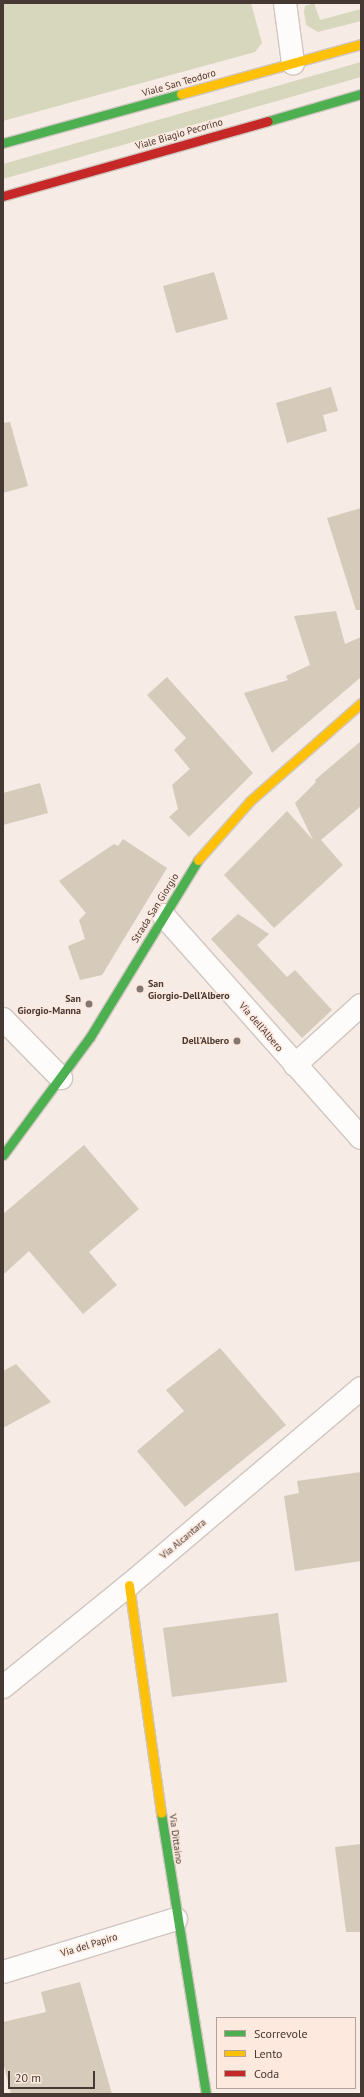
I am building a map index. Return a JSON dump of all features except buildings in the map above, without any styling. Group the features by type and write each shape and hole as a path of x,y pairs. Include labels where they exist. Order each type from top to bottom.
{"street":[{"path":"285,3 293,63"},
{"name":"Viale San Teodoro","path":"3,143 361,44"},
{"name":"Viale Biagio Pecorino","path":"3,196 361,94"},
{"name":"Strada San Giorgio","path":"3,1155 90,1037 196,863 250,801 361,703"},
{"name":"Via dell'Albero","path":"163,915 361,1138"},
{"path":"295,1065 361,1005"},
{"path":"3,1019 61,1078"},
{"name":"Via Alcantara","path":"3,1687 129,1585 361,1388"},
{"name":"Via Dittaino","path":"129,1585 176,1919 206,2094"},
{"name":"Via del Papiro","path":"3,1972 176,1919"}],"green space":[{"path":"3,3 251,3 262,43 255,52 3,121"},
{"path":"314,3 320,20 361,9 361,21 318,32 306,25 304,12 305,6"},
{"path":"361,62 361,77 3,179 3,164"}],"traffic: fast":[{"path":"3,143 181,94"},
{"path":"268,121 361,94"},
{"path":"3,1155 90,1037 198,860"},
{"path":"161,1813 206,2094"}],"traffic: slow":[{"path":"181,94 361,44"},
{"path":"198,860 250,801 361,703"},
{"path":"129,1585 161,1813"}],"traffic: jam":[{"path":"3,196 268,121"}],"place":[{"name":"San Giorgio-Dell'Albero","path":"140,989"},
{"name":"San Giorgio-Manna","path":"89,1004"},
{"name":"Dell'Albero","path":"237,1041"}]}
